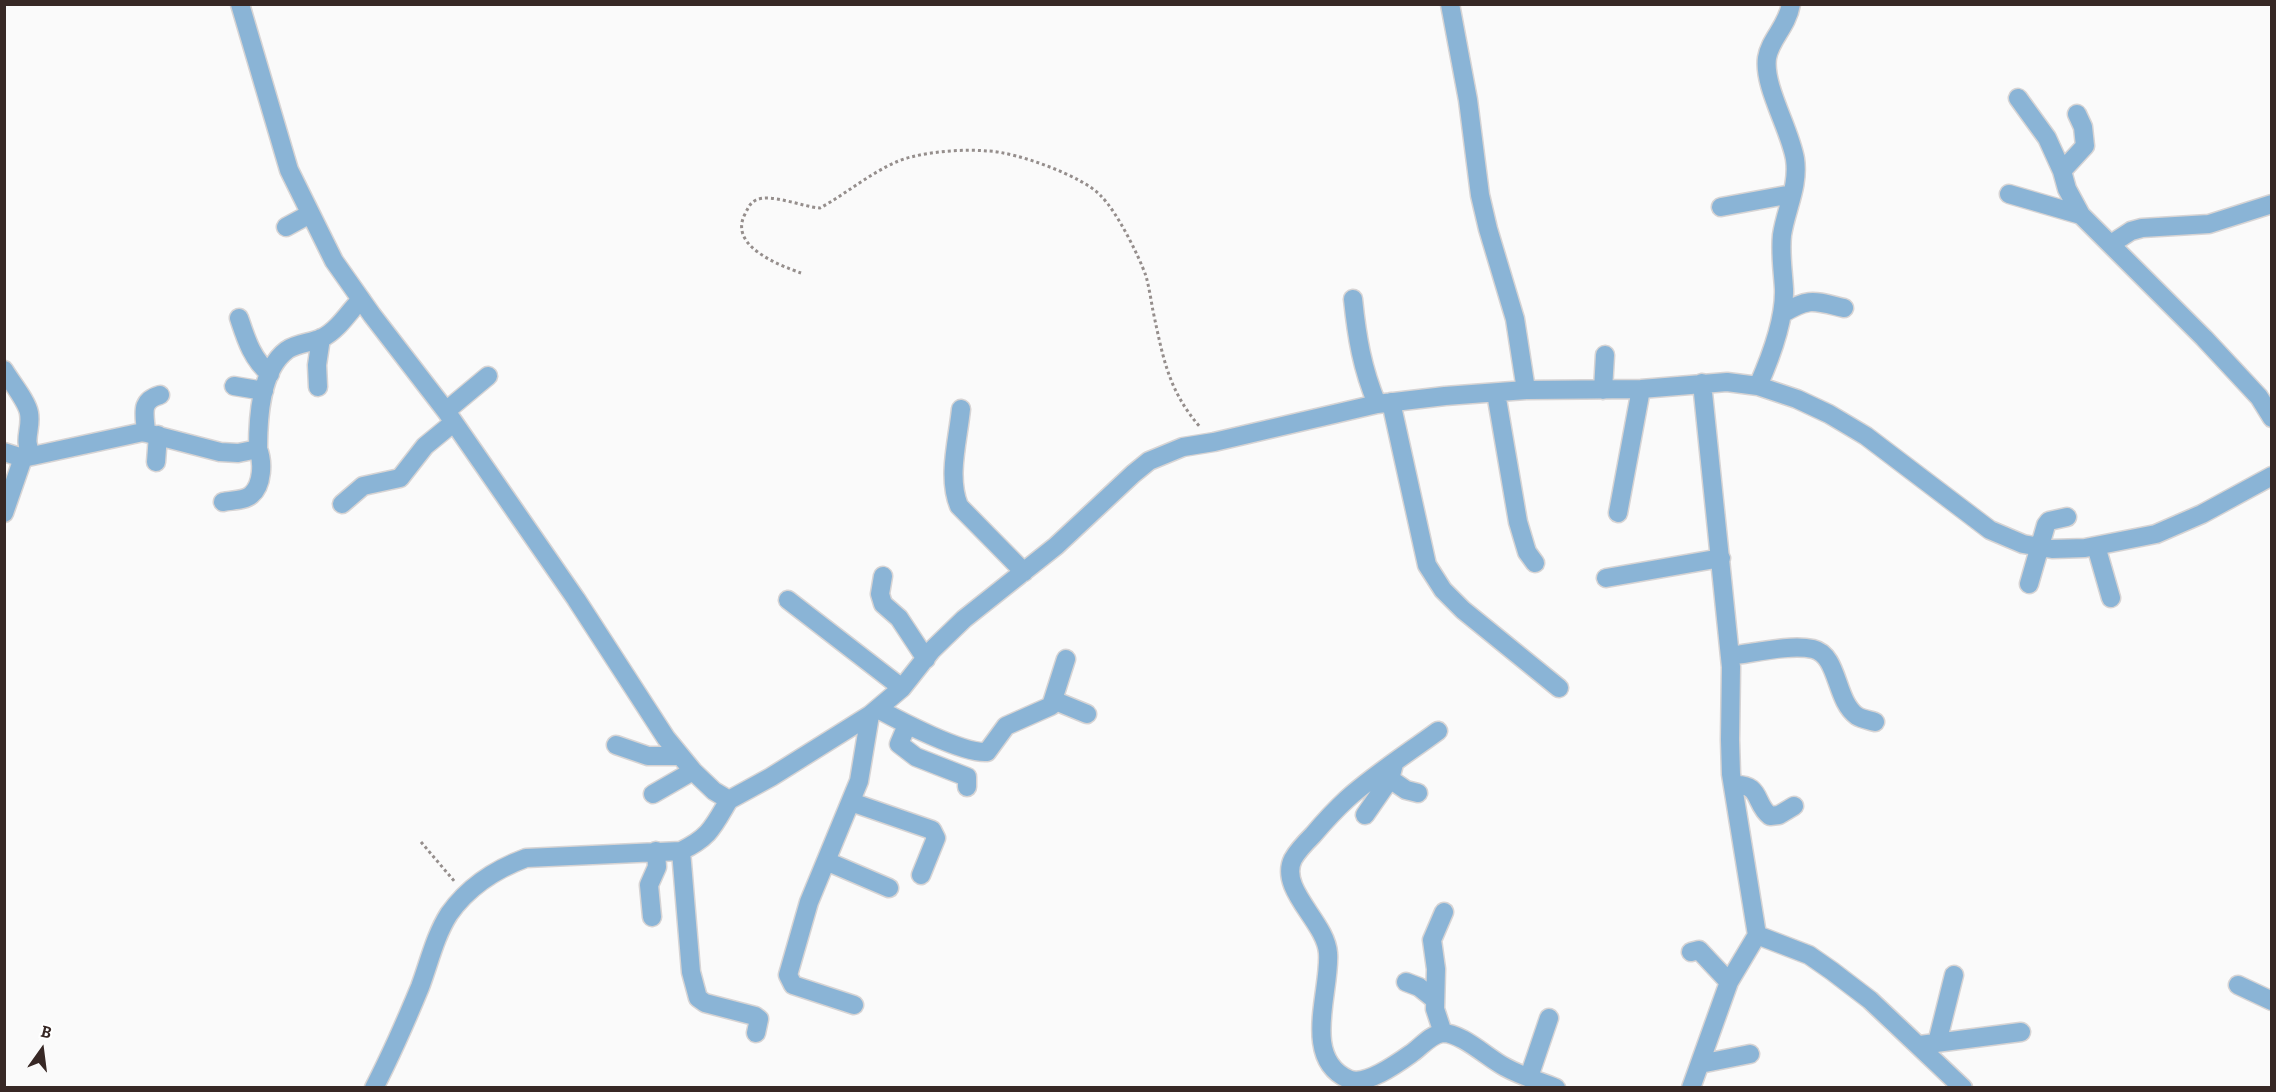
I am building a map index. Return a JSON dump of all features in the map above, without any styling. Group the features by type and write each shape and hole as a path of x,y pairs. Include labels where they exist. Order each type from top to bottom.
{"street":[{"path":"240,4 293,152 310,214 334,261 449,417 576,600 651,717 679,756 714,791 729,800"},
{"path":"1450,4 1468,100 1480,195 1515,319 1526,390"},
{"path":"1758,386 1782,314 1784,290 1780,249 1796,181 1795,160 1790,140 1767,68 1767,57 1789,16 1791,4"},
{"path":"2018,98 2047,138 2062,171 2067,189 2081,215 2259,397 2271,418"},
{"path":"2062,171 2085,146 2083,127 2077,114"},
{"path":"1721,207 1792,194"},
{"path":"2008,194 2081,215"},
{"path":"2111,244 2131,231 2142,228 2209,224 2271,204"},
{"path":"286,227 310,214"},
{"path":"223,502 250,496 254,492 261,472 261,458 258,449 259,409 267,382 277,361 287,350 321,338 335,329 361,299"},
{"path":"1353,299 1358,346 1363,367 1384,403 1427,565 1443,590 1463,610 1559,688"},
{"path":"1782,314 1808,301 1844,308"},
{"path":"239,318 267,382"},
{"path":"318,387 317,365 321,338"},
{"path":"1603,390 1605,355"},
{"path":"4,370 28,409 29,419 28,457 4,513"},
{"path":"342,504 363,486 400,477 449,417 488,376"},
{"path":"234,386 267,382"},
{"path":"374,1088 398,1038 438,936 449,915 486,877 503,866 526,858 681,850 699,842 713,828 729,800 771,777 874,712 902,688 964,619 1056,546 1133,474 1149,461 1183,447 1384,403 1526,390 1641,389 1727,382 1758,386 1797,399 1829,414 1866,436 1990,530 2007,539 2038,548 2070,549 2097,546 2156,534 2202,514 2271,476"},
{"path":"1690,1088 1729,982 1757,935 1733,785 1730,740 1730,656 1702,383"},
{"path":"1618,513 1641,389"},
{"path":"1496,393 1518,522 1527,552 1536,563"},
{"path":"156,462 145,405 150,398 160,395"},
{"path":"961,409 953,478 954,495 959,506 1024,572"},
{"path":"4,453 28,457 152,434 220,452 238,453 258,449"},
{"path":"2029,584 2046,525 2049,521 2067,518"},
{"path":"2097,546 2111,598"},
{"path":"1606,578 1720,558"},
{"path":"883,576 880,594 883,604 899,618 926,659"},
{"path":"788,600 902,688"},
{"path":"1730,656 1799,647 1816,649 1827,656 1850,710 1859,717 1875,722"},
{"path":"874,712 963,747 987,752 1006,726 1049,708 1066,659"},
{"path":"1053,700 1087,714"},
{"path":"854,1005 793,985 788,975 809,902 863,768 874,712"},
{"path":"907,725 899,744 916,756 967,777 967,787"},
{"path":"1438,731 1392,772 1348,797 1292,860 1290,873 1292,886 1325,938 1328,954 1321,1036 1325,1053 1331,1065 1345,1078 1355,1082 1369,1079 1414,1052 1431,1038 1443,1033 1459,1037 1506,1068 1556,1088"},
{"path":"616,746 648,756 679,756"},
{"path":"653,794 693,771"},
{"path":"1392,772 1406,789 1418,794"},
{"path":"1365,815 1392,772"},
{"path":"1733,785 1748,786 1755,791 1766,813 1770,816 1779,815 1794,806"},
{"path":"851,802 932,830 936,838 921,875"},
{"path":"681,850 691,972 698,998 705,1003 755,1016 759,1019 756,1033"},
{"path":"652,917 649,885 657,867 656,852"},
{"path":"826,861 889,888"},
{"path":"1443,1033 1435,1009 1436,969 1432,940 1444,912"},
{"path":"1757,935 1809,955 1870,1000 1928,1044 1960,1086"},
{"path":"1691,952 1699,950 1729,982"},
{"path":"1928,1044 1954,975"},
{"path":"1406,982 1419,987 1434,999"},
{"path":"2238,985 2271,1001"},
{"path":"1529,1077 1549,1018"},
{"path":"1928,1044 2020,1032"},
{"path":"1700,1064 1750,1054"}],"path":[{"path":"801,273 770,261 755,250 744,235 742,219 749,206 757,199 772,198 820,208 892,164 911,157 941,153 990,150 1052,168 1085,182 1101,196 1115,216 1146,276 1170,381 1193,419 1214,442"},
{"path":"421,842 466,895"}]}
